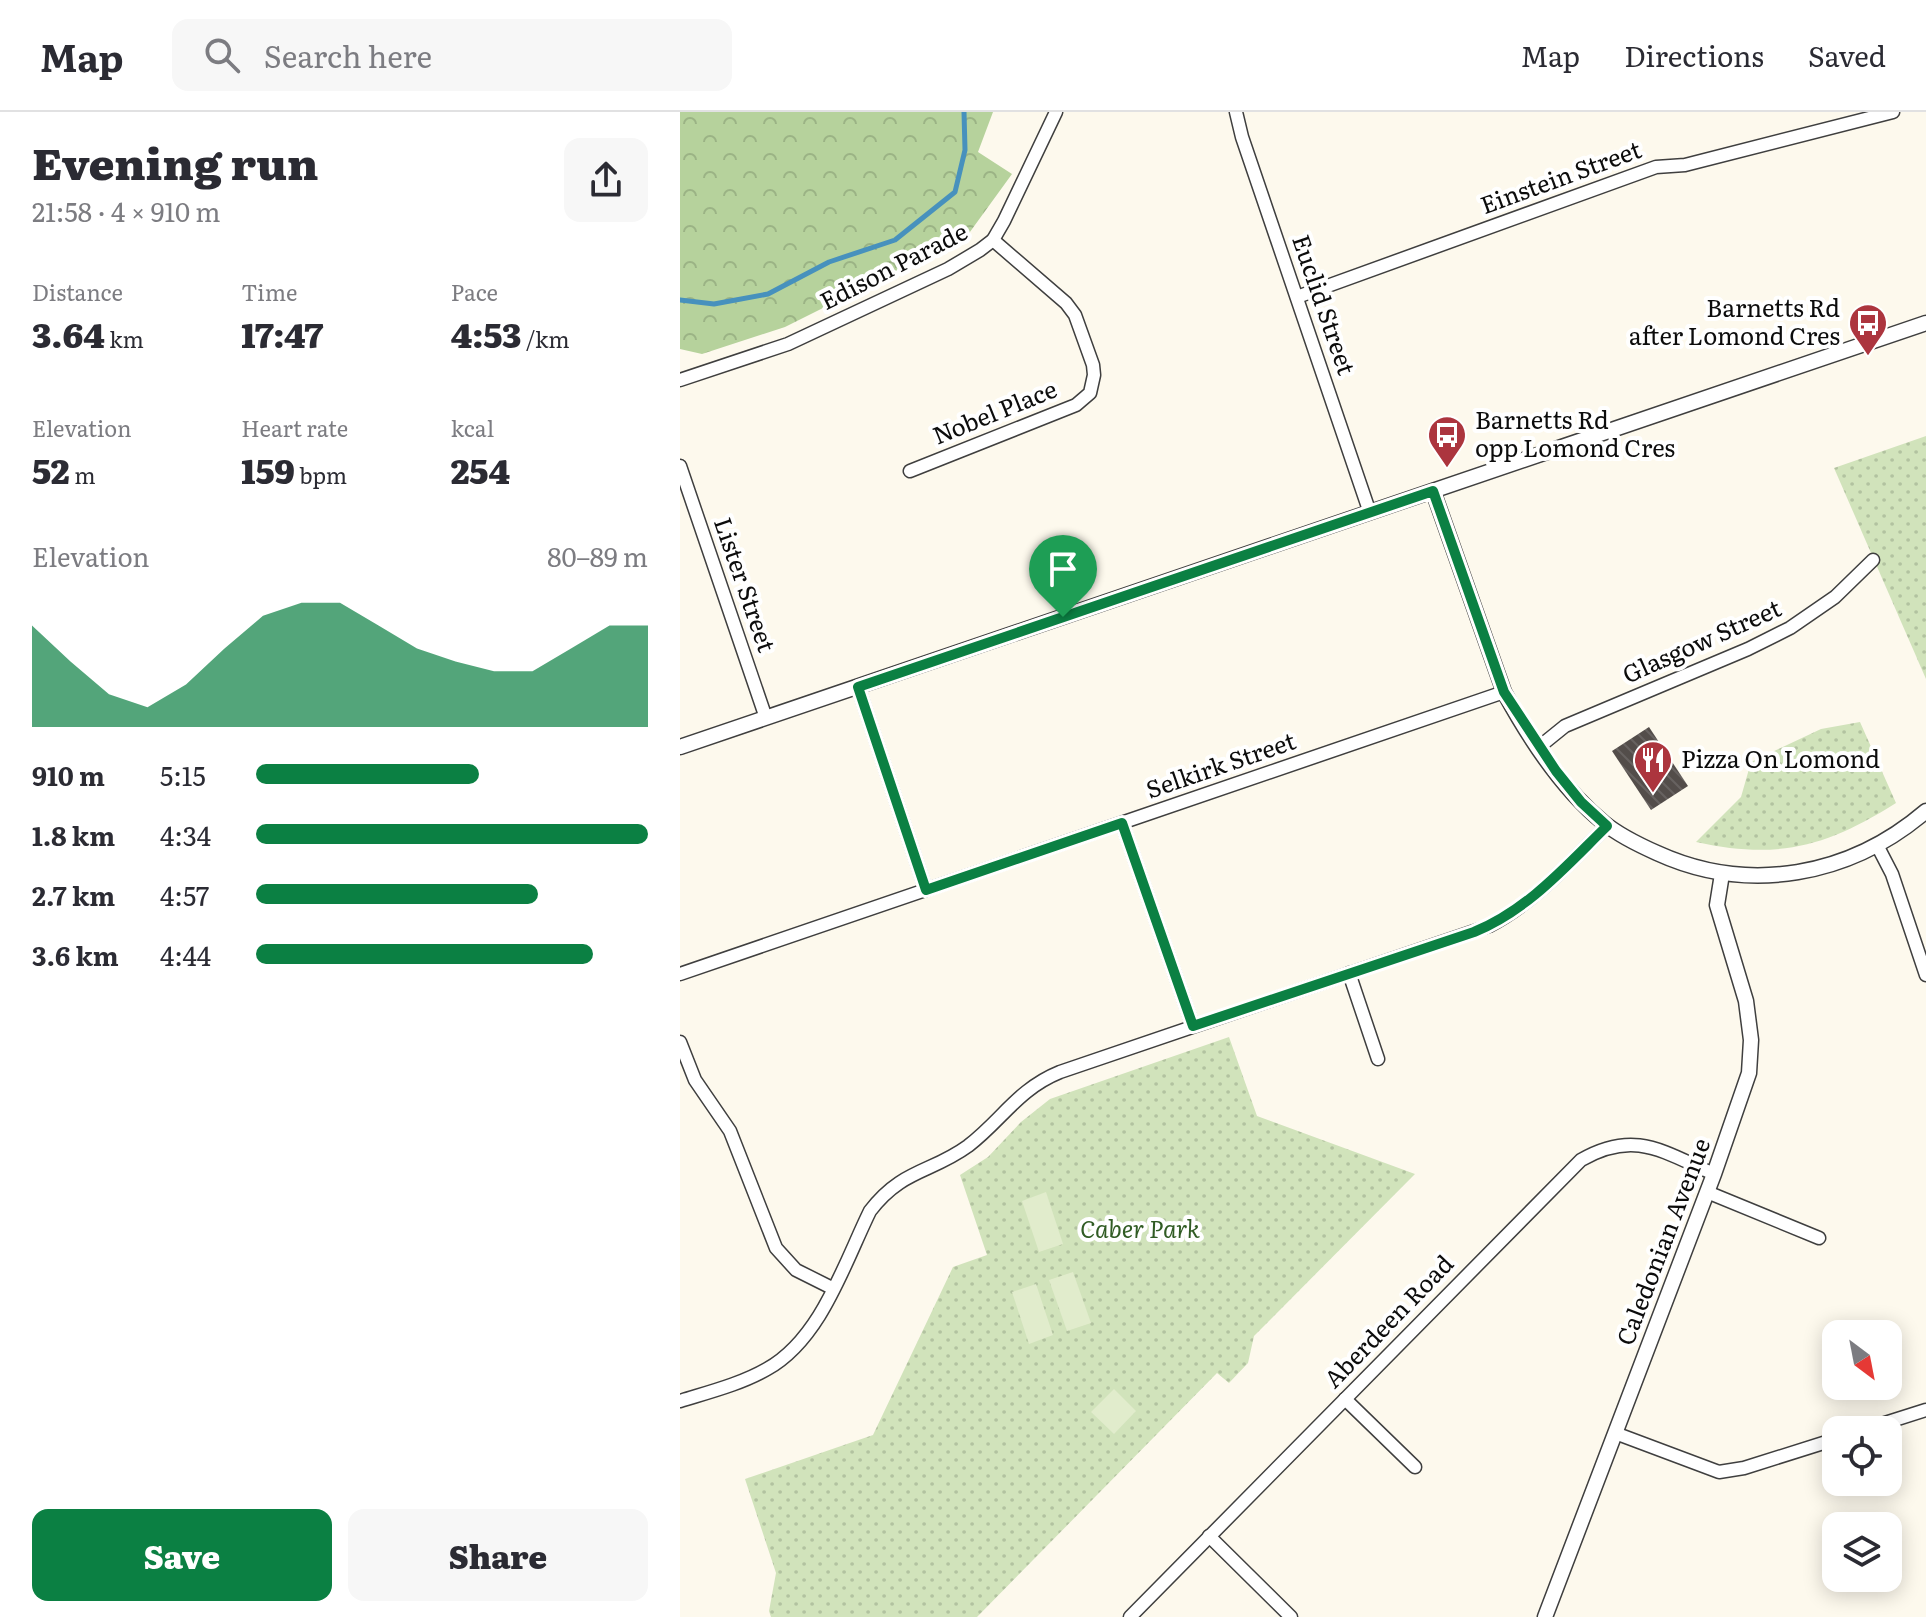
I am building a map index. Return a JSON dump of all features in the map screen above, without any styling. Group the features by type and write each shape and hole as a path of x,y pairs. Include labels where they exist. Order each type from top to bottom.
{"street":[{"name":"Edison Parade","path":"680,380 788,344 958,265 993,240 1056,112"},
{"name":"Euclid Street","path":"1236,112 1370,513"},
{"name":"Einstein Street","path":"1297,297 1656,167 1685,165 1893,112"},
{"name":"Nobel Place","path":"910,471 1076,405 1098,392 1093,365 1070,308 993,240"},
{"path":"680,747 1926,323"},
{"name":"Lister Street","path":"680,466 766,718"},
{"path":"1433,491 1504,692 1539,747 1581,802 1607,826 1670,859 1722,874 1770,876 1800,873 1839,863 1877,845 1926,811"},
{"name":"Glasgow Street","path":"1539,747 1565,726 1748,649 1790,628 1835,597 1873,560"},
{"path":"858,687 926,890"},
{"name":"Selkirk Street","path":"680,974 1504,692"},
{"path":"1122,823 1193,1026"},
{"path":"680,1401 743,1380 776,1363 806,1336 870,1211 896,1183 965,1148 1020,1094 1038,1082 1193,1026 1474,932 1502,919 1542,889 1607,826"},
{"path":"1877,845 1892,874 1926,975"},
{"name":"Caledonian Avenue","path":"1545,1617 1747,1083 1751,1062 1750,1027 1746,1001 1717,905 1722,874"},
{"path":"1349,973 1378,1059"},
{"path":"680,1042 695,1080 730,1131 776,1248 796,1270 832,1288"},
{"name":"Aberdeen Road","path":"1130,1617 1581,1160 1612,1145 1641,1144 1714,1174"},
{"path":"1707,1192 1819,1238"},
{"path":"1345,1399 1415,1467"},
{"path":"1902,1418 1926,1410"},
{"path":"1615,1433 1719,1472 1744,1468 1822,1443"},
{"path":"1209,1536 1291,1617"}],"green space":[{"path":"680,112 993,112 978,152 1012,174 967,236 785,327 702,354 680,349"},
{"path":"1926,436 1926,679 1834,468"},
{"path":"1860,722 1896,803 1847,830 1800,846 1752,850 1696,842 1741,797 1751,762 1821,729"},
{"name":"Caber Park","path":"1229,1037 1257,1116 1415,1174 1254,1336 1248,1363 1229,1383 1217,1373 977,1617 771,1617 769,1611 776,1573 745,1479 873,1435 953,1267 987,1255 960,1175 988,1157 1021,1122 1050,1099"},
{"path":"1046,1192 1063,1244 1039,1252 1022,1201"},
{"path":"1073,1272 1091,1323 1067,1331 1049,1280"},
{"path":"1036,1284 1053,1335 1029,1344 1012,1292"},
{"path":"1114,1389 1136,1411 1114,1434 1091,1412"}],"building":[{"path":"1649,727 1688,786 1651,810 1612,751"}],"waterway":[{"path":"680,300 714,304 768,294 829,262 895,240 955,192 965,150 964,112"}],"place":[{"name":"Barnetts Rd after Lomond Cres","path":"1868,357"},
{"name":"Barnetts Rd opp Lomond Cres","path":"1447,469"},
{"name":"Pizza On Lomond","path":"1653,794"}],"route":[{"path":"1433,491 1504,692 1556,771 1581,802 1607,826 1536,895 1489,926 1193,1026 1122,823 926,890 858,687 1063,617 1433,491"}]}
